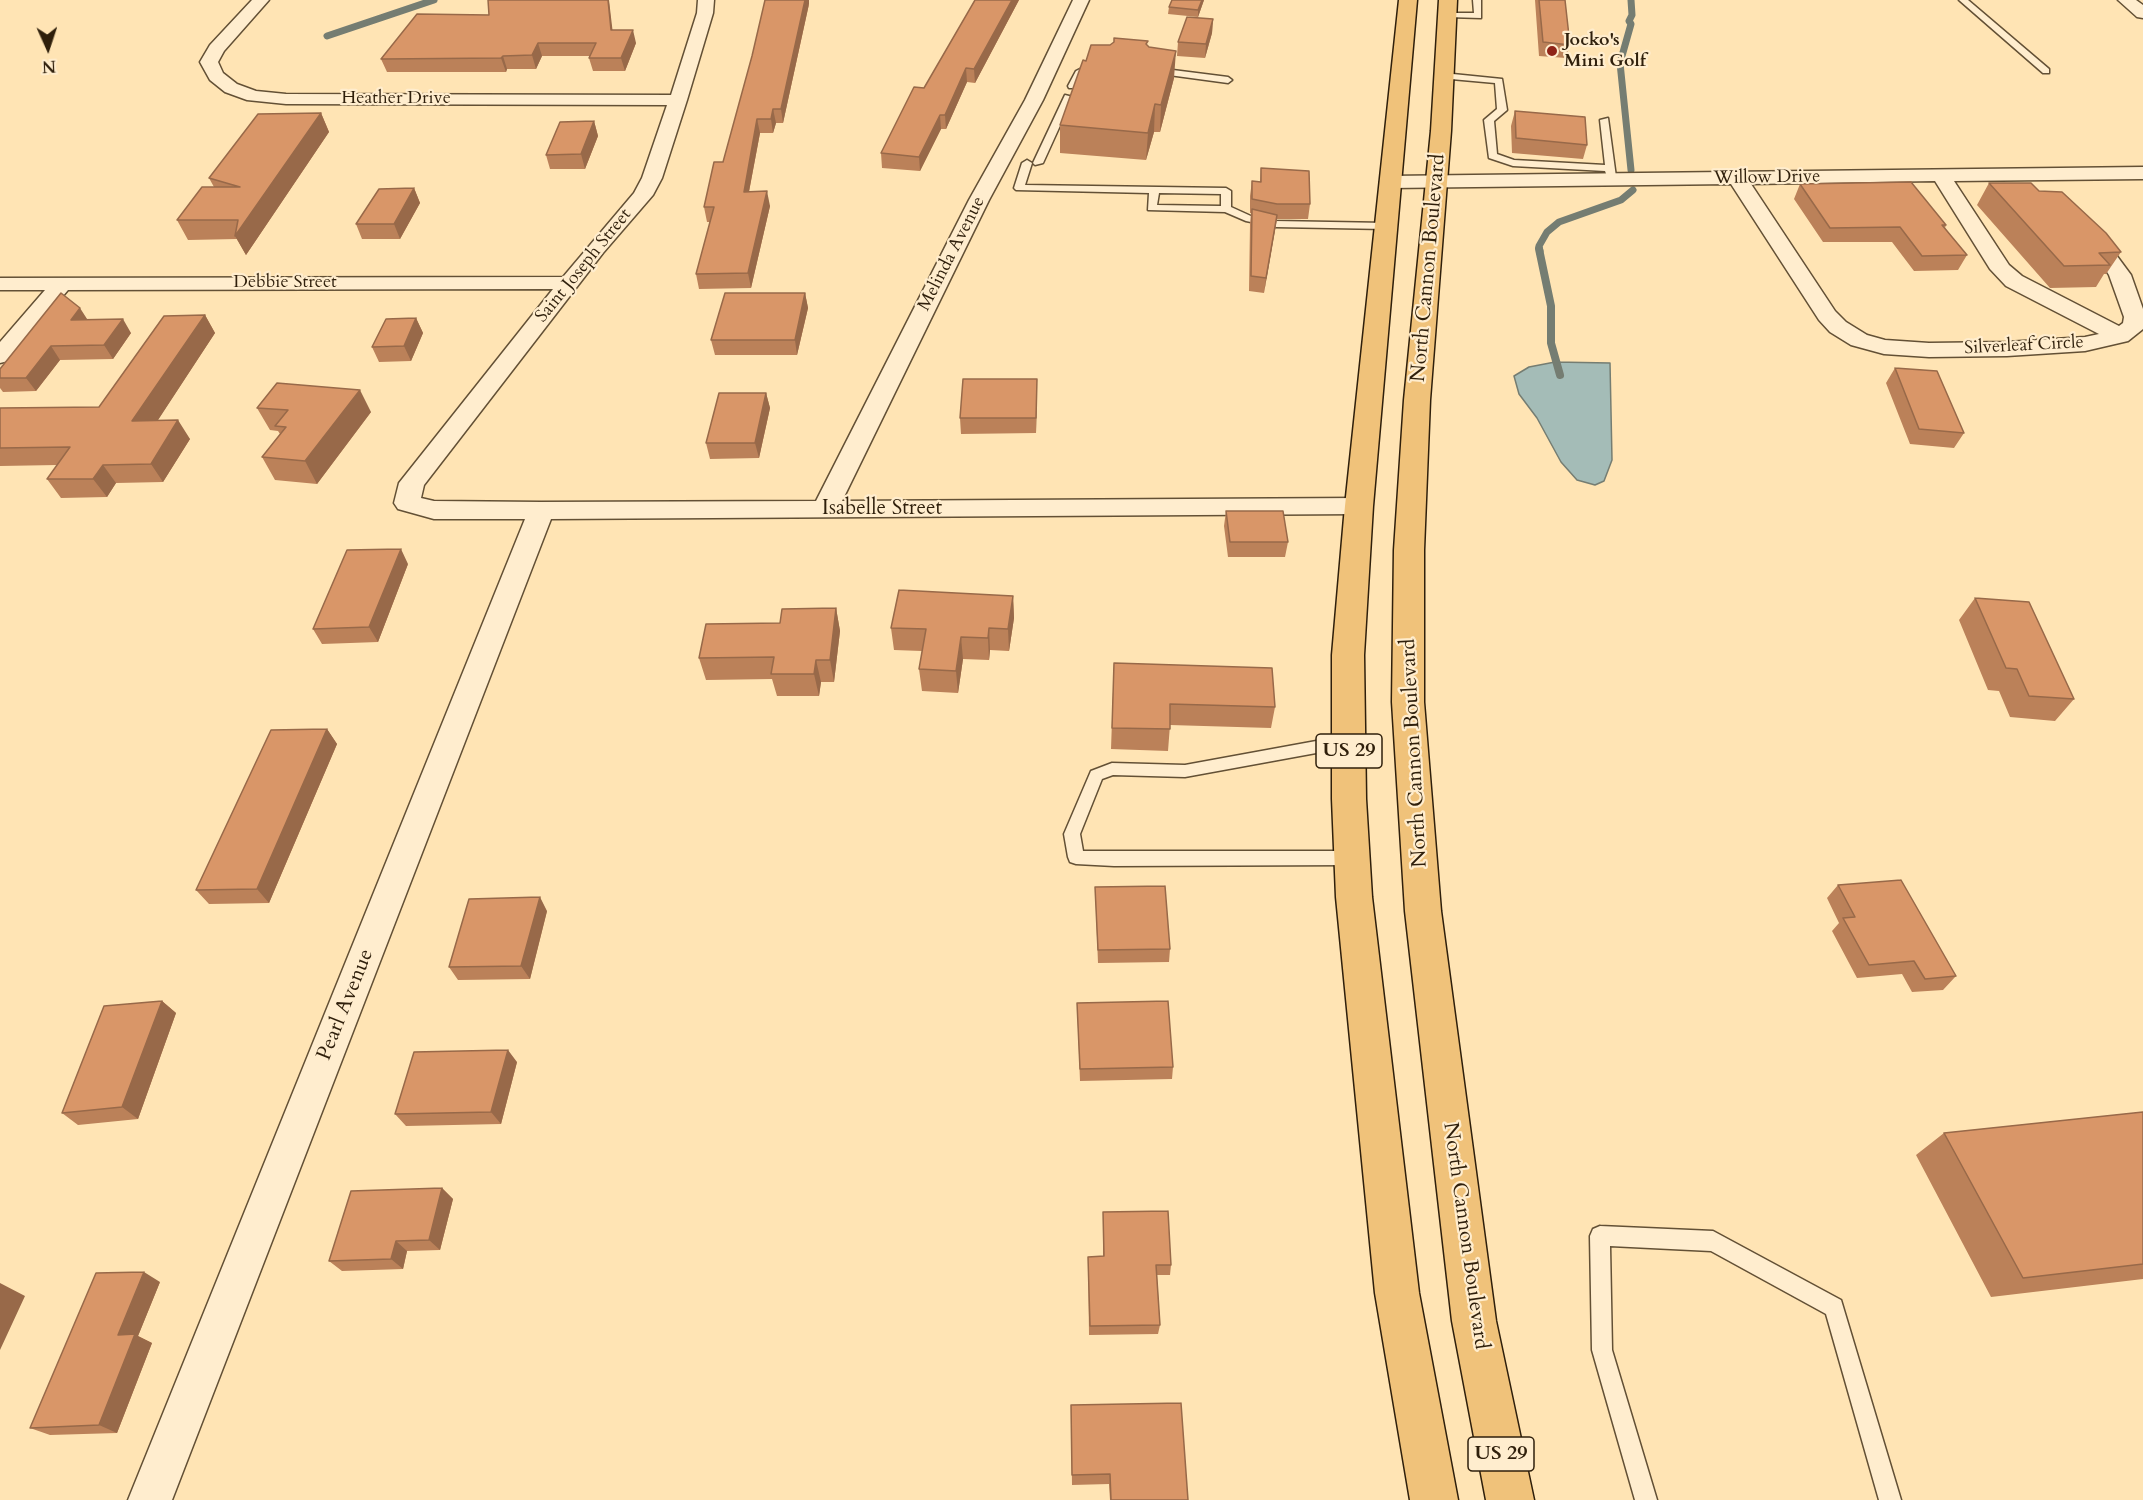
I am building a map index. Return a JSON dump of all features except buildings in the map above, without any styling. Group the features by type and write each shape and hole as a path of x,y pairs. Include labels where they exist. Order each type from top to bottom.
{"main road":[{"name":"US 29","path":"1408,0 1359,506 1348,655 1349,741 1354,897 1397,1293 1434,1500"},
{"name":"North Cannon Boulevard","path":"1447,8 1441,131 1414,458 1408,702 1423,911 1473,1310 1510,1500"}],"street":[{"name":"Heather Drive","path":"261,0 216,49 209,62 216,76 231,88 253,96 297,99 678,100"},
{"name":"Saint Joseph Street","path":"407,503 412,483 569,283 643,195 652,178 678,100 705,12 706,0"},
{"name":"Melinda Avenue","path":"825,509 979,200 1034,100 1081,0"},
{"path":"2126,0 2143,13"},
{"name":"Willow Drive","path":"1390,182 1610,174 1945,181 2143,173"},
{"name":"Silverleaf Circle","path":"1737,178 1827,315 1838,327 1859,340 1895,348 2007,349 2085,344 2120,336"},
{"path":"1945,181 2024,196"},
{"path":"1945,181 2001,269 2014,281 2120,336 2134,326 2135,317 2120,275 2104,252 2075,224"},
{"name":"Debbie Street","path":"0,284 569,283"},
{"path":"0,356 62,284"},
{"name":"Isabelle Street","path":"407,503 434,510 541,511 1359,506"},
{"name":"Pearl Avenue","path":"150,1500 541,511"}],"lane":[{"path":"1447,8 1478,16 1478,0"},
{"path":"1963,0 2046,71"},
{"path":"1072,86 1079,73 1085,69 1100,66"},
{"path":"1151,70 1228,80"},
{"path":"1443,76 1499,81 1502,110 1489,120 1492,156 1513,163 1610,174 1605,120"},
{"path":"1068,97 1019,188 1226,191 1226,209"},
{"path":"1154,190 1152,208 1226,209 1250,219 1275,224 1386,226"},
{"path":"1349,741 1185,771 1112,769 1096,775 1072,834 1076,857 1114,859 1352,858"},
{"path":"1646,1500 1602,1350 1600,1236 1713,1241 1834,1307 1890,1500"}],"water":[{"path":"1555,362 1610,363 1612,460 1604,481 1595,485 1577,480 1561,462 1537,418 1519,394 1514,376 1529,367"}],"waterway":[{"path":"327,36 434,0"},
{"path":"1631,0 1632,15 1629,21 1631,24 1620,63 1631,170"},
{"path":"1540,251 1539,246 1547,232 1559,222 1621,200 1633,190"},
{"path":"1539,249 1551,306 1551,343 1560,375"}],"place":[{"name":"Jocko's Mini Golf","path":"1552,51"}]}
